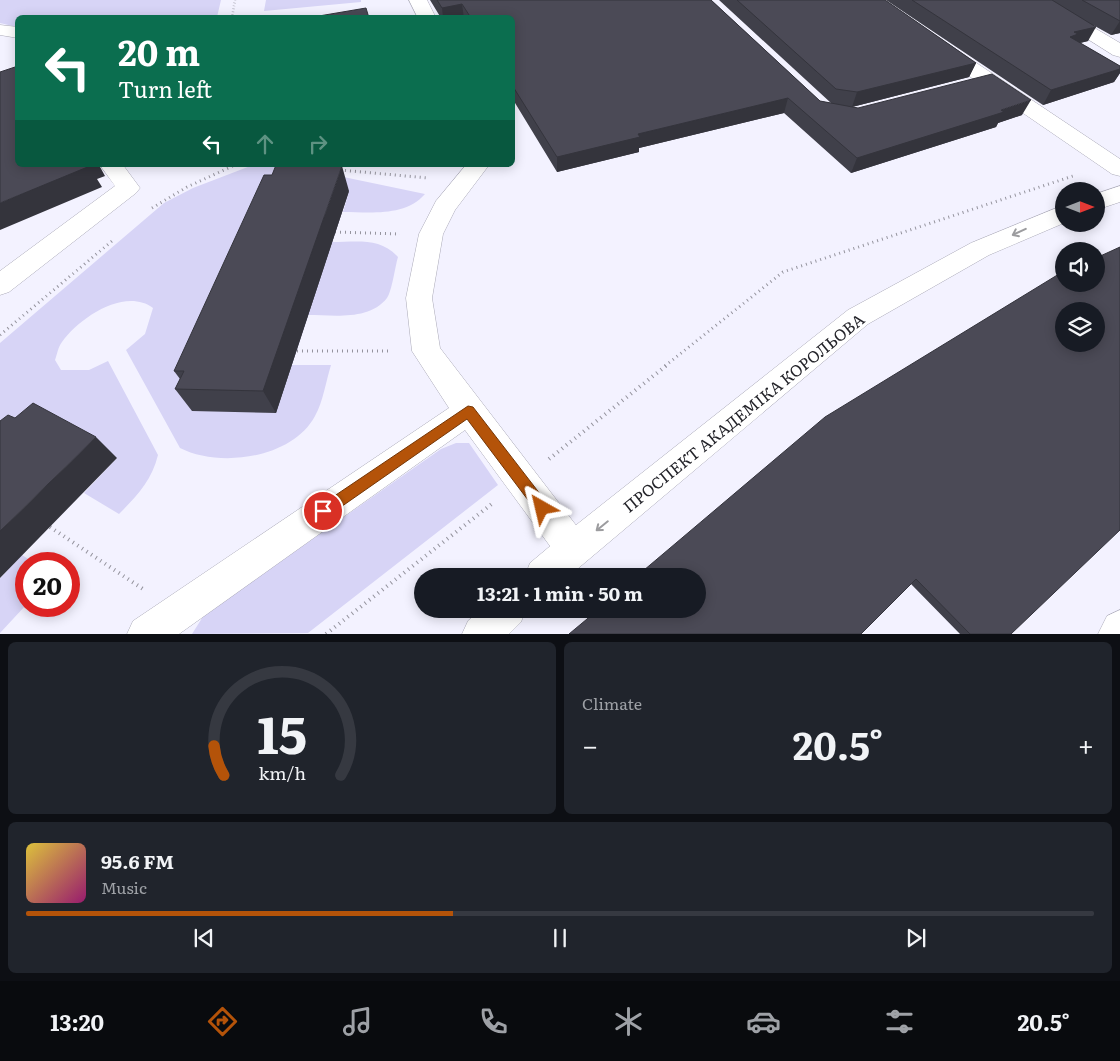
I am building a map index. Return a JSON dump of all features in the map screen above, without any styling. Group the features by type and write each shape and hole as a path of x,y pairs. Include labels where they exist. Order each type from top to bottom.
{"main road":[{"path":"418,0 426,15"},
{"path":"1035,0 1120,51"},
{"path":"0,30 15,33"},
{"path":"926,37 1116,166"},
{"path":"961,87 988,80"},
{"path":"0,284 128,188 112,167"},
{"path":"472,173 444,207 432,234 419,298 426,351 468,411 573,549"},
{"path":"1105,199 1120,194"},
{"name":"ПРОСПЕКТ АКАДЕМІКА КОРОЛЬОВА","path":"552,568 858,317 980,250 1055,218"},
{"path":"146,634 468,411"},
{"path":"481,634 498,618"},
{"path":"1117,634 1120,630"}],"path":[{"path":"232,15 235,0"},
{"path":"326,634 522,481 783,272 1116,166"},
{"path":"149,210 187,187 232,167"},
{"path":"336,170 472,173"},
{"path":"335,232 432,234"},
{"path":"0,335 119,235"},
{"path":"296,351 426,351"},
{"path":"50,527 177,612"}],"shaded area":[{"path":"0,0 221,0 217,15 15,15 15,27 0,23"},
{"path":"266,0 361,0 361,2 264,11"},
{"path":"248,167 296,167 425,194 408,207 397,210 387,212 343,212 349,191 292,365 331,365 315,416 304,431 290,442 253,456 234,458 196,454 180,448 126,350 145,334 153,308 142,302 129,301 103,308 79,324 61,344 55,360 61,370 89,370 108,361 158,455 148,480 138,494 119,514 84,493 117,458 0,466 0,343 164,203 193,188"},
{"path":"359,241 376,243 384,246 398,257 389,295 379,305 371,310 350,315 308,315 332,242"},
{"path":"456,443 469,443 498,485 308,633 192,634 204,615 441,449"},
{"path":"15,562 15,617 0,633 0,578"}],"building":[{"path":"437,0 711,0 820,101 858,108 992,74 1031,100 1001,110 1004,112 857,158 788,98 638,134 640,137 557,157 515,90 515,15 469,15 462,4 442,8"},
{"path":"737,0 885,0 976,63 857,92 836,89"},
{"path":"912,0 1052,0 1096,27 1074,32 1078,34 1070,37 1120,66 1120,69 1051,90"},
{"path":"1082,0 1120,0 1120,21"},
{"path":"366,8 368,15 325,15"},
{"path":"15,67 15,167 88,167 0,203 0,72"},
{"path":"275,167 342,167 263,391 175,389 184,371 174,371 264,175 272,175"},
{"path":"1120,247 1120,530 1011,634 970,634 916,579 861,634 569,634 588,618 706,618 706,568 646,568 825,417 1055,276 1055,292 1105,292 1105,254"},
{"path":"33,403 96,437 0,531 0,421 8,415 15,418"}],"route":[{"path":"323,511 468,411 542,508"}]}
